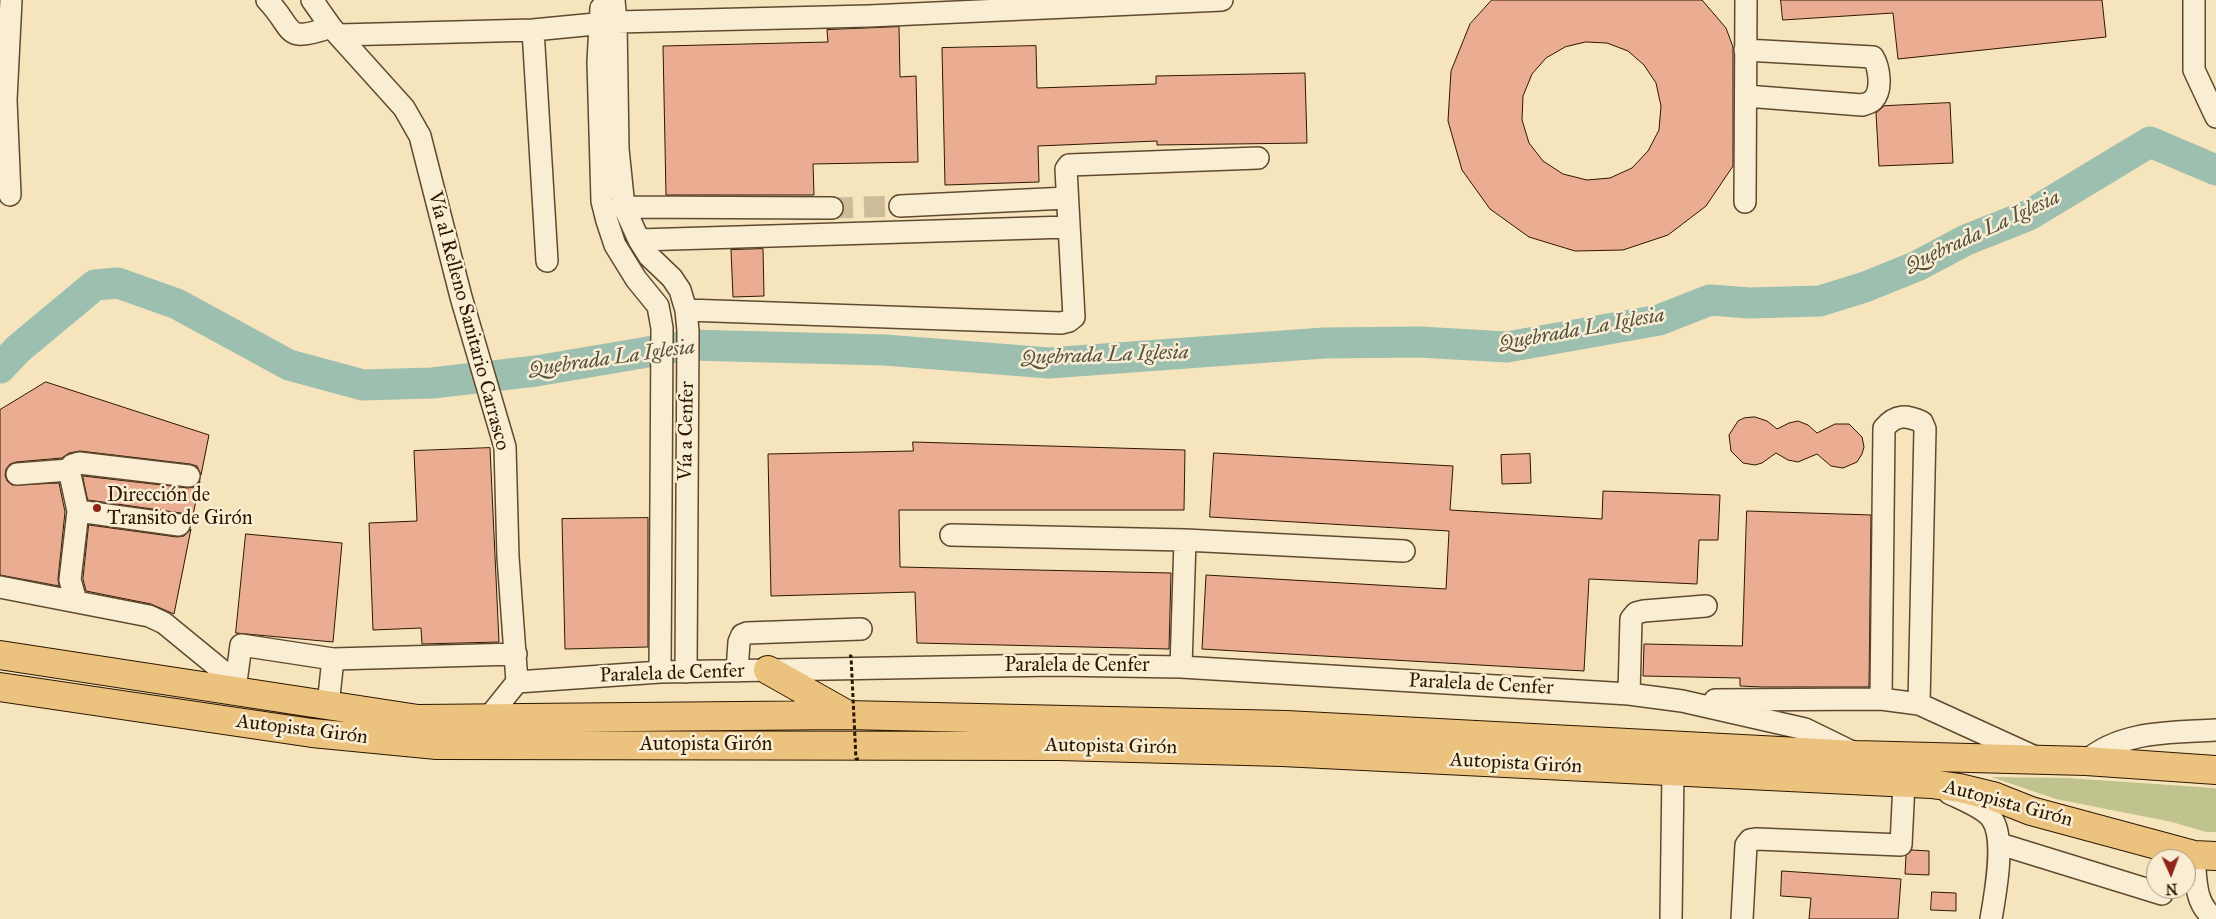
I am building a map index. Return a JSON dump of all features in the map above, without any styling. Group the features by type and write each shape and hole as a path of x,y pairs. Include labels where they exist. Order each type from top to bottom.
{"highway":[{"name":"Autopista Girón","path":"0,655 240,687 328,705 418,719 847,715 1286,725 1856,754 2097,762 2216,770"},
{"path":"768,670 847,715"},
{"name":"Autopista Girón","path":"0,687 312,733 437,745 1059,746 1282,752 1918,783 1960,788 1994,796 2031,811 2209,851"},
{"path":"2097,762 2142,775 2216,783"}],"street":[{"path":"10,195 6,100 11,0"},
{"path":"267,0 292,32 299,36 335,31 533,30 609,23 868,8 1222,0"},
{"name":"Vía al Relleno Sanitario Carrasco","path":"312,0 335,31 381,85 404,108 420,136 476,350 505,447 508,557 517,682"},
{"name":"Vía a Cenfer","path":"600,0 609,23 624,207 639,240 649,256 672,278 680,290 687,320 686,672"},
{"name":"Vía a Cenfer","path":"614,0 598,62 602,201 615,245 636,279 658,306 662,328 660,672"},
{"path":"1746,0 1746,202"},
{"path":"2194,0 2194,70 2216,117"},
{"path":"533,30 547,261"},
{"path":"1745,50 1873,57 1878,66 1878,93 1873,101 1862,105 1746,96"},
{"path":"687,320 1061,323 1070,321 1074,317 1066,169 1074,164 1258,158"},
{"path":"900,206 1067,198"},
{"path":"624,207 832,208"},
{"path":"639,240 1068,227"},
{"path":"1881,699 1884,428 1890,421 1907,416 1922,422 1926,430 1919,704"},
{"path":"76,601 70,580 78,511 69,470 72,465 79,463 189,476"},
{"path":"17,474 69,470"},
{"path":"78,511 179,525"},
{"path":"951,535 1185,540 1404,551"},
{"path":"1181,667 1185,540"},
{"path":"0,587 149,616 164,623 240,687"},
{"path":"1630,694 1631,618 1636,613 1644,611 1706,606"},
{"path":"738,670 739,642 742,635 747,633 861,629"},
{"path":"240,687 241,646 333,659 516,654"},
{"path":"328,705 333,659"},
{"name":"Paralela de Cenfer","path":"517,682 660,672 738,670 1055,665 1181,667 1630,694 1682,700 1804,729 1856,754"},
{"path":"488,718 517,682"},
{"name":"Paralela de Cenfer","path":"1682,700 1881,699 1919,704 2040,760"},
{"path":"2097,762 2097,751 2124,739 2147,735 2216,730"},
{"path":"1671,919 1674,772"},
{"path":"1742,919 1746,845 1750,840 1901,846 1918,783 1974,805 1992,819 2000,844 1991,919"},
{"path":"2000,844 2146,889"},
{"path":"2209,851 2199,900 2207,914 2216,919"}],"path":[{"path":"849,656 851,656 856,759 860,759"}],"green space":[{"path":"1991,777 2067,778 2214,788 2216,789 2216,832 2206,832 2172,822 2056,799"}],"building":[{"path":"1492,0 1702,0 1726,28 1733,47 1733,166 1706,206 1668,235 1623,250 1575,251 1529,237 1490,209 1462,170 1448,121 1451,71 1470,24","holes":["1586,42 1607,43 1628,51 1644,65 1656,83 1661,106 1659,130 1648,151 1632,168 1610,178 1587,180 1563,174 1543,161 1529,143 1522,120 1523,96 1532,74 1546,58 1565,47"]},
{"path":"1781,0 2102,0 2106,37 1898,59 1893,13 1783,20"},
{"path":"899,27 900,77 916,76 918,162 813,164 814,195 666,195 663,46 828,42 827,30"},
{"path":"1036,46 1037,88 1156,84 1156,76 1305,73 1307,143 1157,145 1157,141 1038,146 1039,182 945,185 942,48"},
{"path":"1950,103 1953,163 1879,166 1876,113 1884,106"},
{"path":"763,249 764,296 733,297 731,250"},
{"path":"46,382 209,435 201,475 197,466 190,464 80,451 69,453 62,458 10,464 6,469 5,475 7,481 12,485 59,483 65,512 58,579 59,586 0,575 0,410"},
{"path":"1755,417 1767,421 1777,429 1798,421 1808,425 1817,433 1835,424 1849,424 1862,437 1864,447 1862,454 1857,462 1843,468 1831,466 1817,454 1798,462 1788,460 1776,453 1762,463 1755,465 1743,463 1731,451 1729,435 1738,421 1744,418"},
{"path":"913,442 1185,450 1184,510 899,510 900,567 1171,573 1169,649 917,643 915,592 771,596 768,454 913,451"},
{"path":"490,448 499,642 422,644 421,628 373,630 369,523 417,521 414,451"},
{"path":"1214,453 1453,466 1450,510 1602,519 1603,491 1720,495 1718,540 1699,540 1697,584 1589,579 1584,671 1202,649 1206,575 1446,589 1449,531 1210,517"},
{"path":"1530,454 1531,483 1502,484 1501,455"},
{"path":"83,476 188,488 194,487 200,481 191,525 187,515 181,513 88,500"},
{"path":"1747,511 1871,515 1869,687 1740,686 1740,678 1643,676 1644,644 1742,646"},
{"path":"648,518 648,647 565,649 562,519"},
{"path":"89,525 177,537 184,536 191,529 174,614 151,604 86,591 83,579"},
{"path":"246,534 342,543 333,642 236,633"},
{"path":"1912,850 1929,851 1929,875 1905,874 1906,856"},
{"path":"1782,871 1901,879 1898,919 1809,919 1811,898 1781,896"},
{"path":"1932,892 1956,893 1956,911 1931,910"}],"waterway":[{"name":"Quebrada La Iglesia","path":"0,368 18,349 95,285 118,283 177,304 289,365 363,385 432,383 536,371 689,345 885,350 1049,363 1324,343 1419,342 1507,347 1659,320 1710,300 1750,303 1820,301 1865,287 1917,266 1966,240 2029,215 2150,142 2216,170"}],"tunnel":[{"path":"832,208 900,206"}],"place":[{"name":"Dirección de Transito de Girón","path":"97,508"}]}
